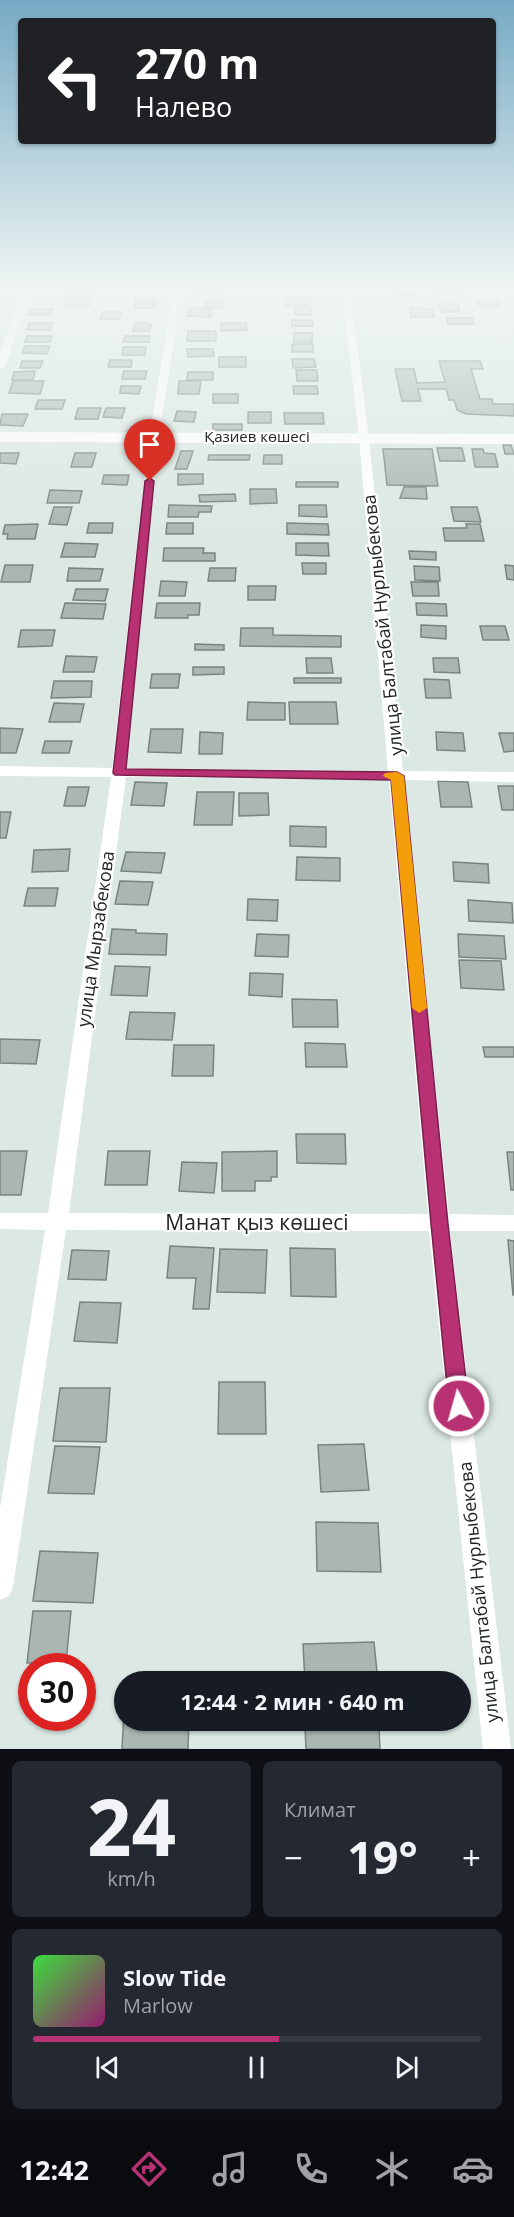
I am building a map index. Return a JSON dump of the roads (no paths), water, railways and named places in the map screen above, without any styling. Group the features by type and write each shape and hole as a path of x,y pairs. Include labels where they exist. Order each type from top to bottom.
{"street":[{"name":"улица Мырзабекова","path":"0,1587 57,1222 119,773 154,436 165,371"},
{"name":"улица Балтабай Нурлыбекова","path":"356,371 439,1224 497,1749"},
{"name":"Қазиев көшесі","path":"0,437 514,439"},
{"path":"0,771 514,777"},
{"name":"Манат қыз көшесі","path":"0,1221 514,1223"}]}
